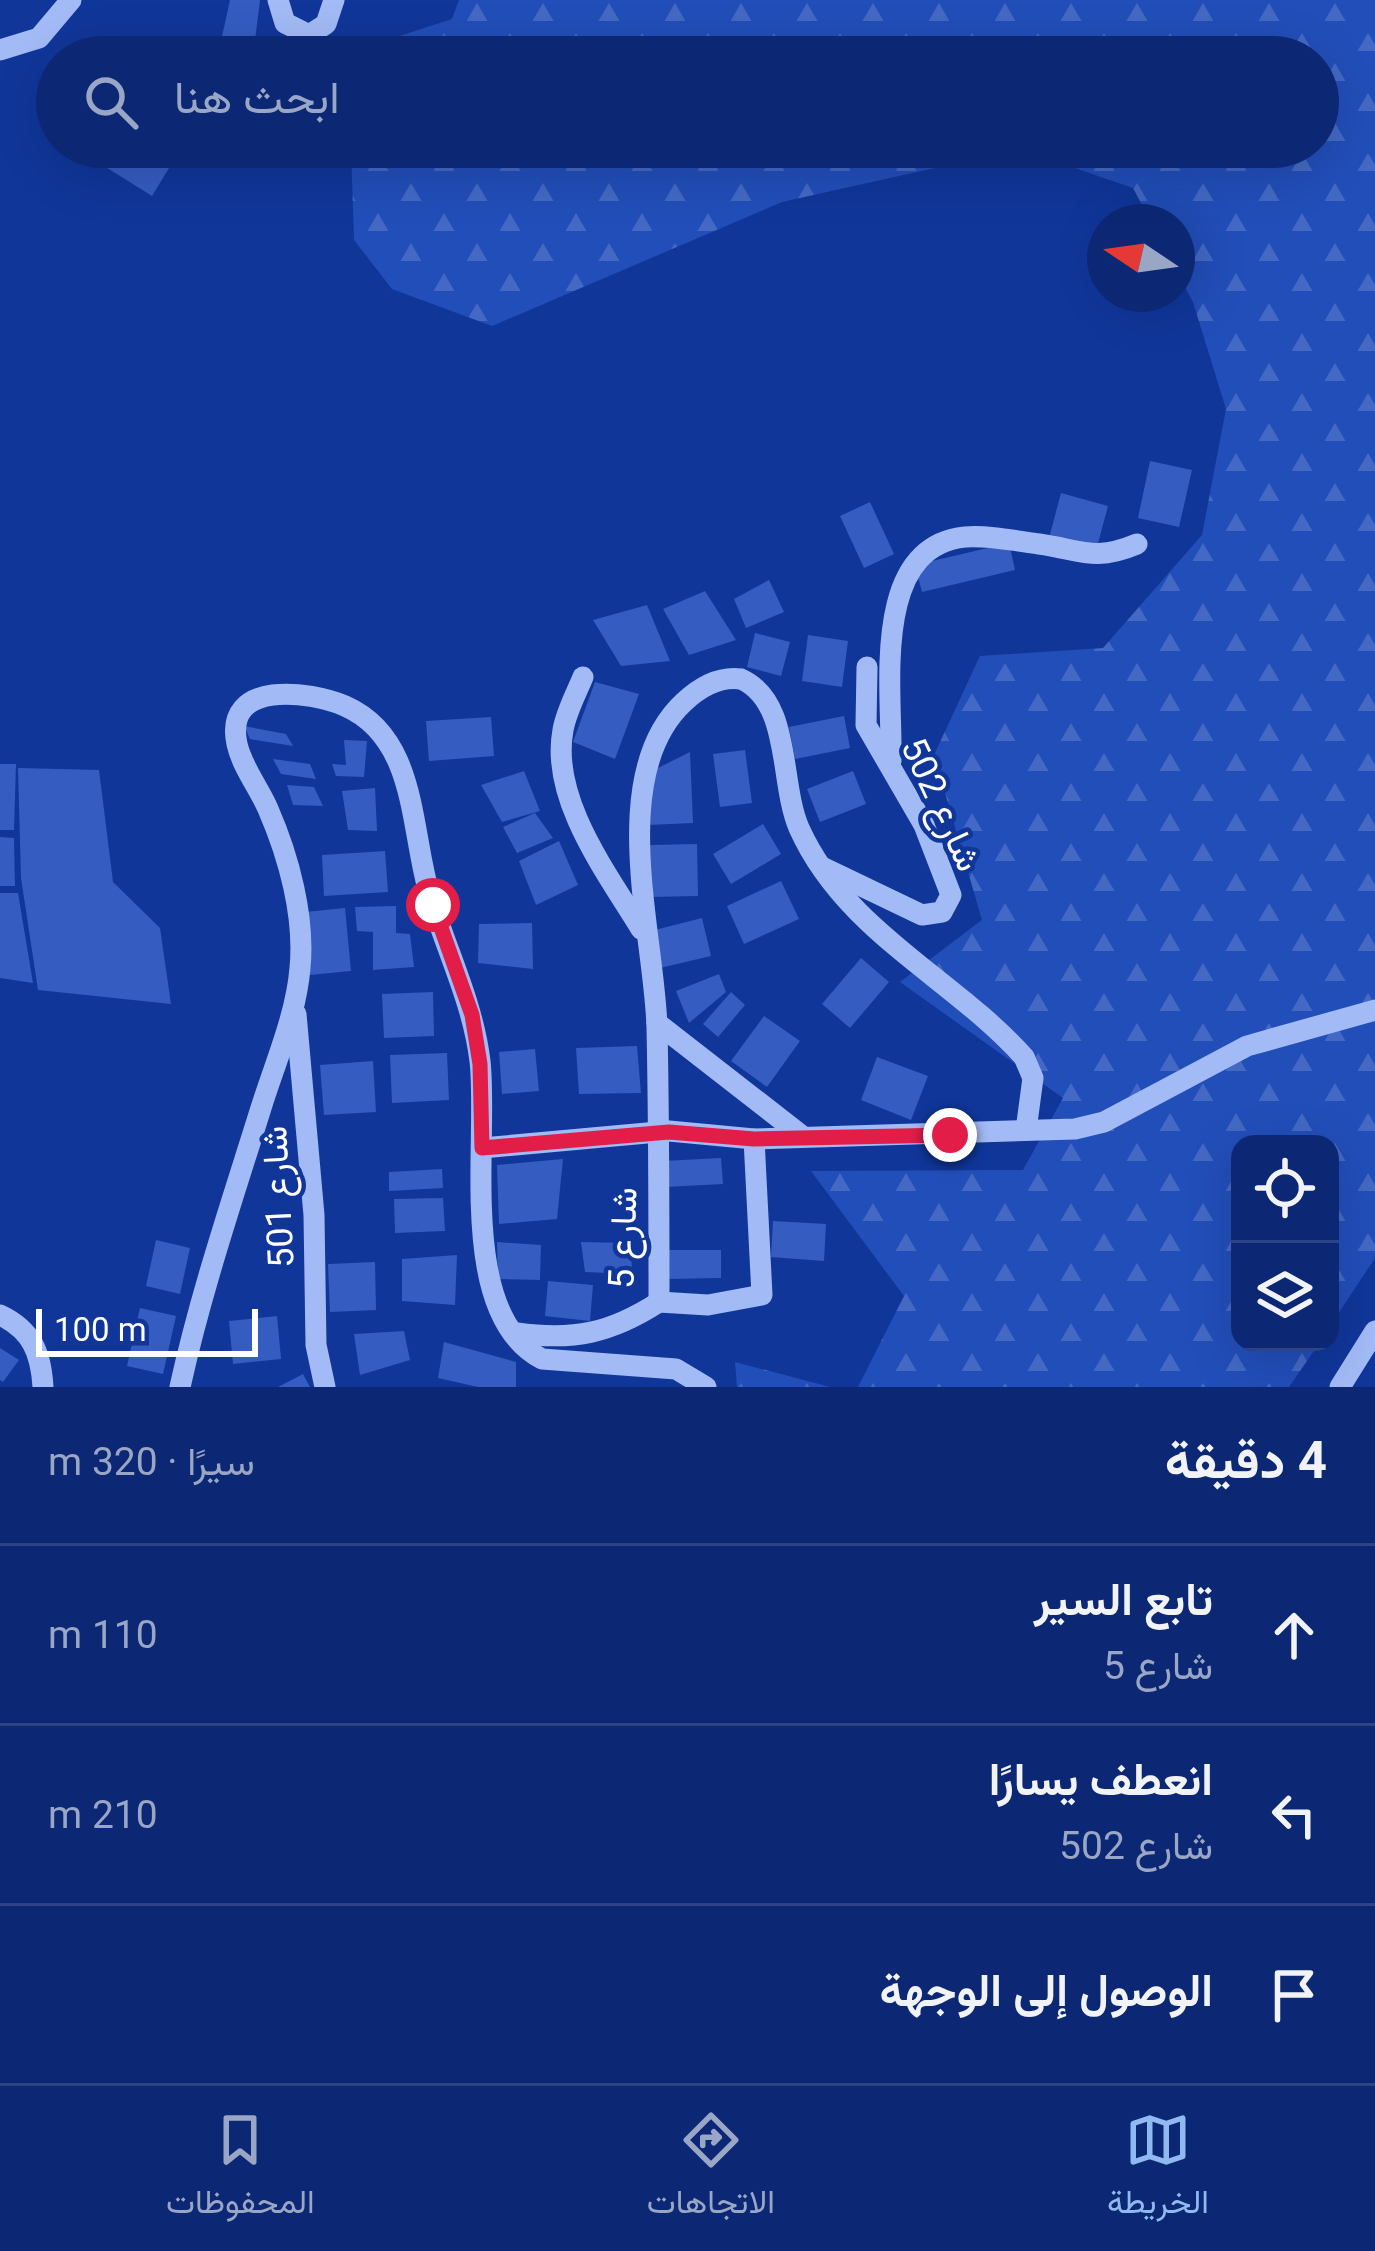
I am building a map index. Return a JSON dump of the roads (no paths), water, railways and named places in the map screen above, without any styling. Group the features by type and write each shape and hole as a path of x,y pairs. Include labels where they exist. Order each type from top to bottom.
{"street":[{"path":"41,36 71,0"},
{"path":"278,0 285,22 309,35 326,24 334,0"},
{"path":"0,50 36,39"},
{"path":"891,761 894,612 904,574 917,558 964,537 1106,557 1137,544"},
{"name":"شارع 502","path":"824,868 931,917 942,912 950,895 947,874 891,761 866,725 867,667"},
{"path":"583,677 562,733 564,776 587,835 644,934"},
{"name":"شارع 5","path":"518,1333 587,1336 626,1323 659,1302 657,1023 644,934 639,845 650,766 670,718 708,684 741,679 763,694 775,716 781,766 799,828 824,868 860,916 970,1005 1024,1057 1033,1078 1026,1130"},
{"path":"180,1387 195,1320 294,1002 300,969 297,902 270,812 236,743 237,722 248,704 266,693 304,695 358,712 375,724 398,758 422,870 472,1015 480,1064 484,1265 494,1300 534,1355 550,1362 676,1369 706,1387"},
{"name":"شارع 501","path":"294,1002 314,1215 316,1345 326,1387"},
{"path":"482,1148 656,1132 754,1139 1026,1130 1104,1122 1247,1046 1375,1010"},
{"path":"657,1023 801,1135"},
{"path":"659,1302 708,1306 762,1295 754,1139"},
{"path":"0,1315 34,1344 43,1387"},
{"path":"1340,1387 1375,1331"}]}
